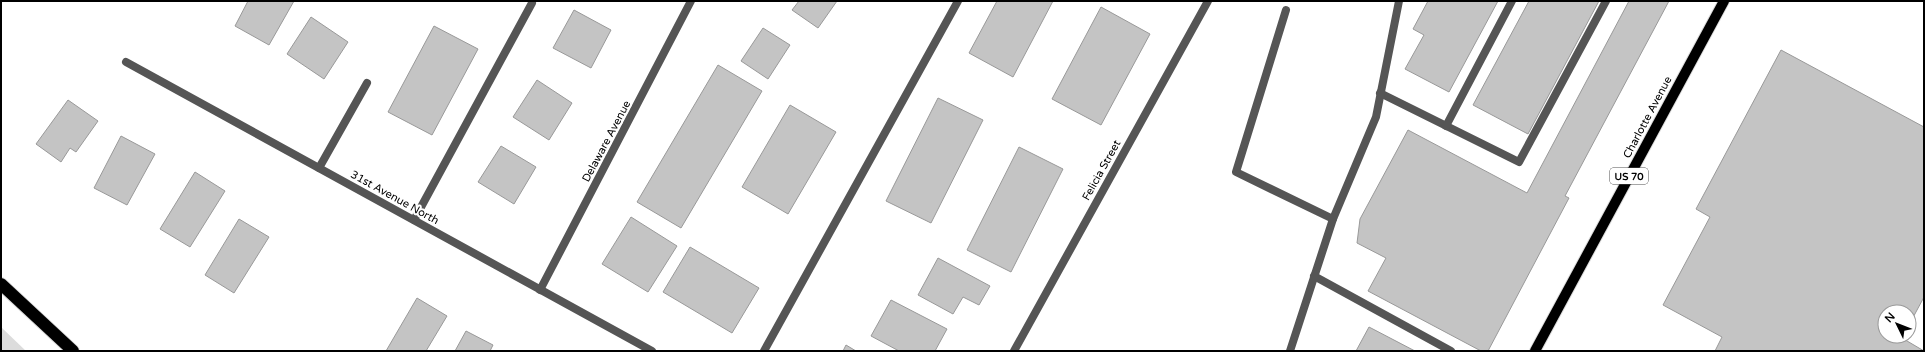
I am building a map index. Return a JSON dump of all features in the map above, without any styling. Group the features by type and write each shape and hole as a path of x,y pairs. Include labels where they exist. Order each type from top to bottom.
{"highway":[{"path":"1,284 73,351"}],"main road":[{"name":"Charlotte Avenue","path":"1535,351 1724,1"}],"street":[{"name":"Delaware Avenue","path":"540,290 692,1"},
{"path":"764,351 958,1"},
{"name":"Felicia Street","path":"1014,351 1208,1"},
{"path":"1290,351 1333,219 1376,117 1399,1"},
{"path":"1446,126 1512,1"},
{"path":"1380,93 1519,162 1606,1"},
{"path":"414,220 532,3"},
{"path":"1286,10 1236,172 1333,219"},
{"name":"31st Avenue North","path":"126,62 652,351"},
{"path":"319,168 367,83"},
{"path":"1314,276 1451,351"}],"shaded area":[{"path":"1,327 26,351 1,351"}],"building":[{"path":"248,1 294,1 269,45 235,26"},
{"path":"799,1 837,1 818,28 792,10"},
{"path":"997,1 1053,1 1013,77 969,53"},
{"path":"1428,1 1498,1 1449,92 1405,69 1424,35 1413,29"},
{"path":"1529,1 1599,1 1528,134 1473,105"},
{"path":"1629,1 1669,1 1565,196 1569,198 1488,351 1481,351 1368,291 1386,258 1357,243 1360,219 1408,130 1527,193"},
{"path":"1101,7 1150,34 1101,125 1052,99"},
{"path":"574,10 611,30 591,68 553,48"},
{"path":"311,17 348,42 324,79 287,54"},
{"path":"434,26 478,49 432,135 388,112"},
{"path":"763,28 790,45 768,79 741,61"},
{"path":"1781,50 1924,127 1924,297 1917,310 1917,304 1877,304 1877,344 1912,344 1924,351 1715,351 1722,337 1663,305 1710,217 1696,209"},
{"path":"718,65 762,91 681,228 637,202"},
{"path":"537,80 572,103 549,140 513,117"},
{"path":"938,98 983,120 931,223 886,201"},
{"path":"68,100 98,121 76,152 70,148 61,162 36,144"},
{"path":"790,105 836,132 788,214 742,187"},
{"path":"121,136 155,154 127,205 94,188"},
{"path":"501,146 536,167 514,204 478,182"},
{"path":"1019,147 1063,169 1011,272 967,250"},
{"path":"195,172 225,191 190,247 160,229"},
{"path":"631,217 677,246 648,292 602,264"},
{"path":"239,219 269,237 234,293 205,275"},
{"path":"690,247 759,288 732,333 663,292"},
{"path":"938,258 990,286 979,305 963,297 953,314 918,295"},
{"path":"417,298 447,316 426,351 386,351"},
{"path":"891,300 947,329 935,351 899,351 871,336"},
{"path":"1369,327 1415,351 1356,351"},
{"path":"466,331 493,345 490,351 455,351"},
{"path":"846,345 856,351 843,351"}]}
